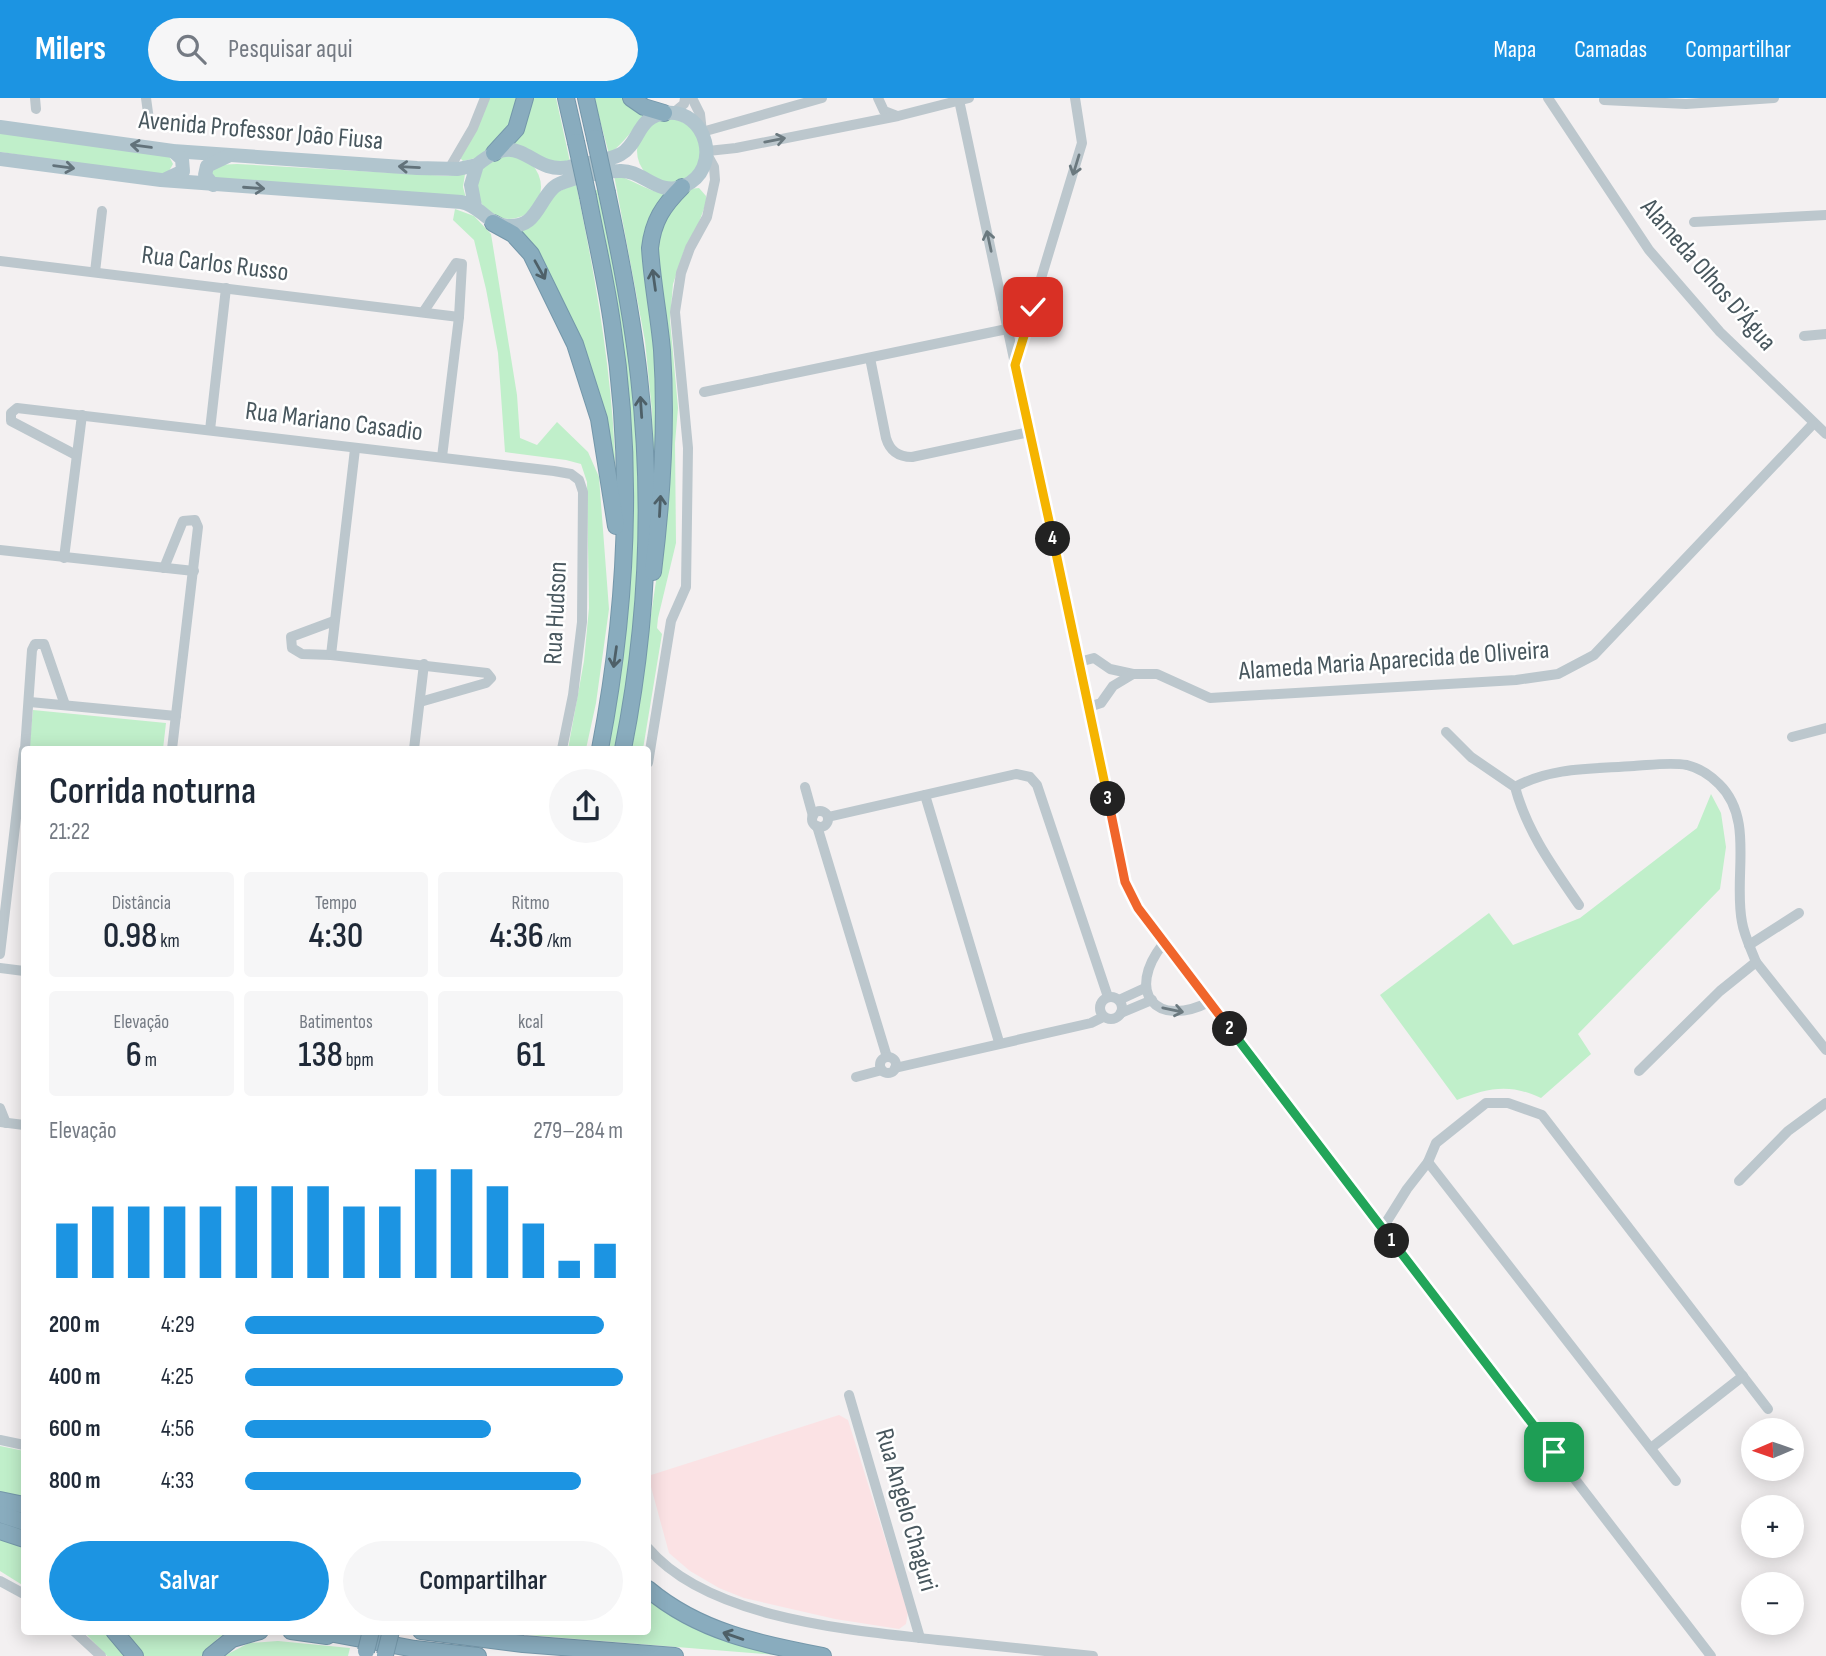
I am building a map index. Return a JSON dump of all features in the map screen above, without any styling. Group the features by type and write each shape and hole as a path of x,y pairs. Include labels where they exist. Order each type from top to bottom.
{"highway":[{"path":"494,153 516,129 525,98"},
{"path":"566,98 612,323 623,433 624,554 620,617 600,746"},
{"path":"586,98 629,306 639,378 643,436 645,568 634,695"},
{"path":"631,98 644,107 668,113"},
{"path":"624,746 648,618 659,523 664,437 662,352 650,248 652,233 661,210 687,184"},
{"path":"493,223 513,234 531,254 575,344 588,383 599,419 612,490 620,617"},
{"path":"0,1500 21,1504"},
{"path":"0,1514 21,1521"},
{"path":"3,1532 21,1538"},
{"path":"3,1532 21,1543"},
{"path":"651,1592 690,1618 735,1637 824,1656"},
{"path":"117,1635 135,1656"},
{"path":"211,1656 232,1639 246,1635"},
{"path":"307,1635 362,1649 415,1649 478,1656"},
{"path":"328,1635 362,1649"},
{"path":"385,1655 390,1635"},
{"path":"454,1635 675,1656"},
{"path":"415,1649 436,1656"}],"main road":[{"path":"0,159 213,185 461,202 475,206 493,223 507,226 534,218 551,189 558,185 612,172 630,172 662,188 687,184 699,175 708,154 702,132 693,123 668,113 644,123 627,150 611,158 557,168 517,150 494,153"},
{"name":"Avenida Professor João Fiusa","path":"0,127 173,151 449,169 477,165 494,153"},
{"path":"161,180 183,171 182,159 173,151"},
{"path":"213,185 205,175 207,166 233,155"},
{"path":"475,206 471,185 477,165"}],"street":[{"path":"146,98 149,120"},
{"path":"449,169 473,128 485,98"},
{"path":"668,113 684,104 685,98"},
{"path":"692,98 700,114 702,132 822,98"},
{"path":"878,98 884,111 898,116"},
{"path":"1015,365 1082,143 1075,98"},
{"name":"Alameda Olhos D'Água","path":"1548,98 1649,250 1720,332 1813,425 1826,434"},
{"path":"1604,100 1686,104 1774,98"},
{"path":"651,746 671,621 686,587 688,448 676,326 676,300 686,258 703,227 715,180 715,167 708,154 898,116 964,99 1007,329 1125,882 1138,908 1163,944 1711,1656"},
{"path":"687,184 705,187 709,193 709,206"},
{"path":"94,272 102,211"},
{"path":"1694,222 1826,215"},
{"name":"Rua Carlos Russo","path":"0,261 459,317"},
{"path":"424,311 456,263 462,264 459,317 442,457"},
{"path":"210,430 226,288"},
{"path":"1003,308 1033,307"},
{"path":"704,392 1007,329"},
{"path":"1804,336 1826,334"},
{"path":"870,358 887,443 898,454 912,457 1030,432"},
{"name":"Rua Mariano Casadio","path":"76,455 11,421 11,413 17,408 442,457 554,471 579,480"},
{"path":"64,558 82,415"},
{"name":"Alameda Maria Aparecida de Oliveira","path":"1079,662 1094,659 1111,669 1133,674 1157,674 1210,698 1516,680 1558,674 1594,655 1813,425"},
{"path":"331,654 355,449"},
{"name":"Rua Hudson","path":"563,746 573,695 582,622 583,492 579,480"},
{"path":"164,568 183,521 195,520 198,527 194,571 172,746"},
{"path":"0,550 194,571"},
{"path":"334,621 291,637 292,648 302,654 331,654 424,664 487,673 491,678 486,683 420,702"},
{"path":"25,746 32,650 35,644 44,643 65,705"},
{"path":"414,746 424,664"},
{"path":"1111,669 1113,686"},
{"path":"1088,707 1101,703 1113,686 1133,674"},
{"path":"30,702 176,716"},
{"path":"1792,737 1826,728"},
{"path":"1446,732 1471,757 1515,787 1521,811 1532,835 1579,905"},
{"path":"1515,787 1536,775 1579,769 1688,765 1708,774 1725,790 1735,808 1739,828 1741,921 1756,962 1826,1050"},
{"path":"815,821 820,811 828,817 1016,774 1030,777 1037,785 1113,998 1122,1006 1121,1013"},
{"path":"805,787 887,1057 894,1060 895,1068"},
{"path":"925,795 999,1042"},
{"path":"0,954 20,829"},
{"path":"1749,945 1799,913"},
{"path":"1163,944 1148,964 1145,988 1152,1000 1179,1013 1192,1011 1209,1002"},
{"path":"1639,1071 1720,991 1756,962"},
{"path":"0,968 21,971"},
{"path":"1103,1017 1100,1004 1145,988"},
{"path":"856,1077 882,1070 889,1073 895,1068 1091,1023 1103,1017 1113,1019 1152,1000"},
{"path":"882,1070 880,1063 887,1057"},
{"path":"1382,1229 1428,1162 1436,1143 1486,1103 1508,1103 1542,1115 1769,1409"},
{"path":"1739,1181 1788,1131 1826,1103"},
{"path":"0,1108 3,1122 21,1125"},
{"path":"1428,1162 1676,1481"},
{"path":"1651,1448 1743,1376"},
{"name":"Rua Angelo Chaguri","path":"849,1395 920,1638"},
{"path":"0,1440 21,1444"},
{"path":"651,1552 696,1585 750,1609 832,1628 1093,1656"},
{"path":"0,1581 21,1592"},
{"path":"78,1635 101,1656"}],"shaded area":[{"path":"839,1415 848,1420 908,1612 906,1624 899,1629 835,1619 744,1598 719,1588 690,1571 669,1553 651,1487 651,1475"}],"green space":[{"path":"489,98 520,98 512,126 480,157 463,161 460,158"},
{"path":"530,98 556,98 570,162 559,164 510,144"},
{"path":"594,98 626,98 649,114 609,154"},
{"path":"669,119 687,125 695,133 701,151 695,169 687,177 669,183 651,177 643,169 637,151 643,133 651,125"},
{"path":"0,132 168,154 173,164 169,171 159,175 0,152"},
{"path":"509,155 521,157 532,164 539,175 539,199 532,210 521,217 509,219 497,217 486,210 479,199 477,187 479,175 486,164 497,157"},
{"path":"216,165 448,176 465,174 463,187 466,198 214,181 209,173"},
{"path":"614,175 661,193 668,193 645,232 643,249 657,383 654,512 652,411 645,341"},
{"path":"576,184 603,331 616,480 605,429 516,230 537,221 557,192"},
{"path":"699,188 706,196 706,203 685,248 673,284 670,320 678,408 675,443 676,543 658,618 657,628 662,634 643,746 631,746 659,561 655,253 658,227 689,189"},
{"path":"600,189 630,333 641,488 637,615 619,746 607,746 623,651 632,532 593,191"},
{"path":"455,209 474,216 491,234 517,395 520,438 537,445 557,422 588,452 599,477 609,609 596,703 587,746 569,746 584,661 589,608 587,482 581,464 505,452 498,353 486,289 474,240 453,220"},
{"path":"33,710 166,723 163,746 29,746"},
{"path":"1711,794 1721,813 1726,847 1720,889 1578,1034 1591,1054 1541,1098 1519,1090 1499,1089 1457,1100 1380,995 1489,913 1513,945 1580,918 1697,828"},
{"path":"0,1446 21,1450 21,1500 0,1496"},
{"path":"0,1537 21,1548 21,1584 0,1571"},
{"path":"651,1601 694,1627 778,1655 528,1635 651,1635"},
{"path":"87,1635 113,1635 131,1656 107,1656"},
{"path":"128,1635 225,1635 218,1638 203,1656 143,1656"},
{"path":"278,1641 350,1648 348,1656 224,1656 249,1643"}],"route":[{"path":"1033,307 1015,365 1125,882 1138,908 1163,944 1554,1452"}]}
